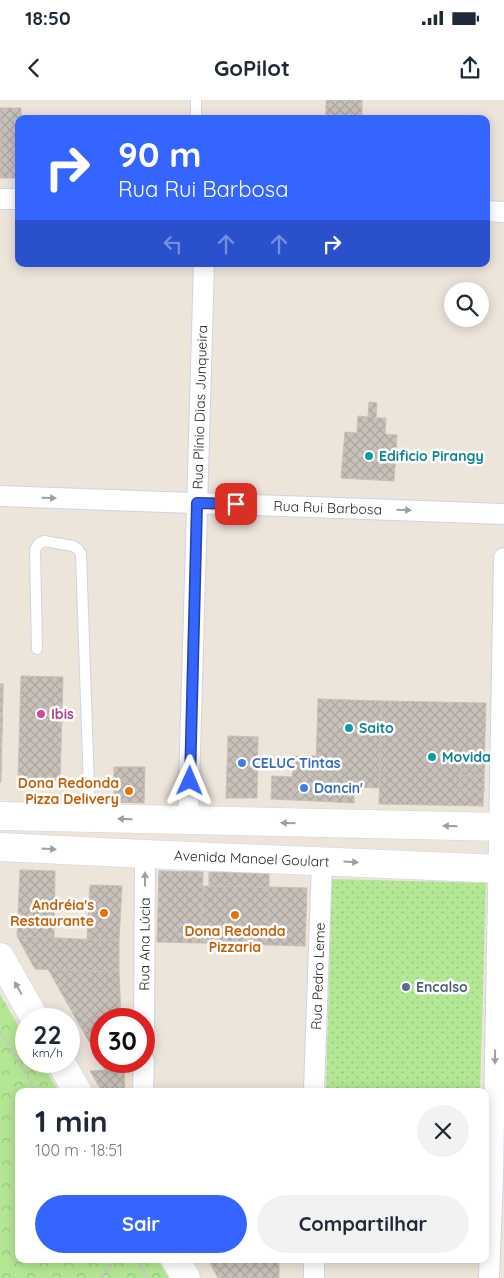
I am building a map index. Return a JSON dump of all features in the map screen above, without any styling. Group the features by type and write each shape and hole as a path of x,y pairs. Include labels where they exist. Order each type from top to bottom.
{"main road":[{"path":"0,816 501,827"},
{"name":"Avenida Manoel Goulart","path":"0,847 501,869"},
{"path":"0,957 29,1008"},
{"path":"67,1073 75,1088"},
{"path":"177,1263 186,1278"}],"street":[{"path":"0,199 15,199"},
{"path":"490,212 504,212"},
{"name":"Rua Plínio Dias Junqueira","path":"188,821 204,267"},
{"name":"Rua Rui Barbosa","path":"0,496 504,514"},
{"path":"489,1278 494,1175 501,869 504,558"},
{"name":"Rua Ana Lúcia","path":"144,1008 145,854"},
{"name":"Rua Pedro Leme","path":"314,1088 322,861"},
{"path":"144,1073 144,1088"},
{"path":"314,1263 314,1278"}],"lane":[{"path":"196,100 196,115"},
{"path":"37,649 35,550 38,544 44,541 73,546 81,554 90,818"}],"path":[{"path":"0,1031 34,1088"},
{"path":"101,1278 112,1263"},
{"path":"138,1263 147,1278"}],"green space":[{"name":"Encalso","path":"332,879 486,883 480,1088 326,1088"},
{"path":"0,994 15,1020 15,1073 47,1073 56,1088 15,1088 15,1263 160,1263 169,1278 0,1278"}],"building":[{"path":"326,100 362,100 362,115 326,115"},
{"path":"0,108 21,108 21,115 15,115 15,178 0,178"},
{"name":"Edificio Pirangy","path":"369,402 377,403 376,418 386,418 385,434 397,435 394,481 341,478 345,432 357,433 358,416 368,417"},
{"name":"Ibis","path":"21,676 63,677 60,781 18,780"},
{"path":"0,684 3,684 1,782 0,782"},
{"path":"0,684 3,684 2,733 0,733"},
{"name":"Saito","path":"318,699 382,701 379,788 354,787 354,803 315,801"},
{"name":"Movida","path":"382,701 486,703 483,806 379,804"},
{"name":"CELUC Tintas","path":"228,736 258,737 257,798 226,798"},
{"name":"Movida","path":"462,751 485,751 484,776 461,776"},
{"name":"Dancin'","path":"293,756 316,756 315,801 292,800"},
{"name":"Dona Redonda Pizza Delivery","path":"114,767 145,767 144,803 114,802"},
{"path":"272,776 293,777 292,800 271,799"},
{"name":"Movida","path":"461,776 484,776 484,792 460,792"},
{"path":"20,870 55,871 54,938 17,936"},
{"path":"159,871 203,872 201,943 157,942"},
{"path":"209,872 269,874 269,887 209,886"},
{"name":"Andréia's Restaurante","path":"90,885 122,886 119,941 87,939"},
{"path":"203,886 269,887 267,945 201,943"},
{"path":"269,887 307,888 305,946 267,945"},
{"path":"17,936 119,941 119,972 35,969"},
{"path":"48,969 119,972 121,1008 90,1008 90,1043 80,1026 80,1008 70,1008"},
{"path":"91,1073 124,1073 125,1088 100,1088"},
{"path":"210,1263 279,1263 279,1278 218,1278"}],"place":[{"name":"Edificio Pirangy","path":"369,456"},
{"name":"Ibis","path":"41,714"},
{"name":"Saito","path":"349,728"},
{"name":"Movida","path":"432,757"},
{"name":"CELUC Tintas","path":"242,763"},
{"name":"Dancin'","path":"304,788"},
{"name":"Dona Redonda Pizza Delivery","path":"129,791"},
{"name":"Andréia's Restaurante","path":"104,913"},
{"name":"Dona Redonda Pizzaria","path":"235,915"},
{"name":"Encalso","path":"406,987"}],"route":[{"path":"190,781 197,503 236,504"}]}
